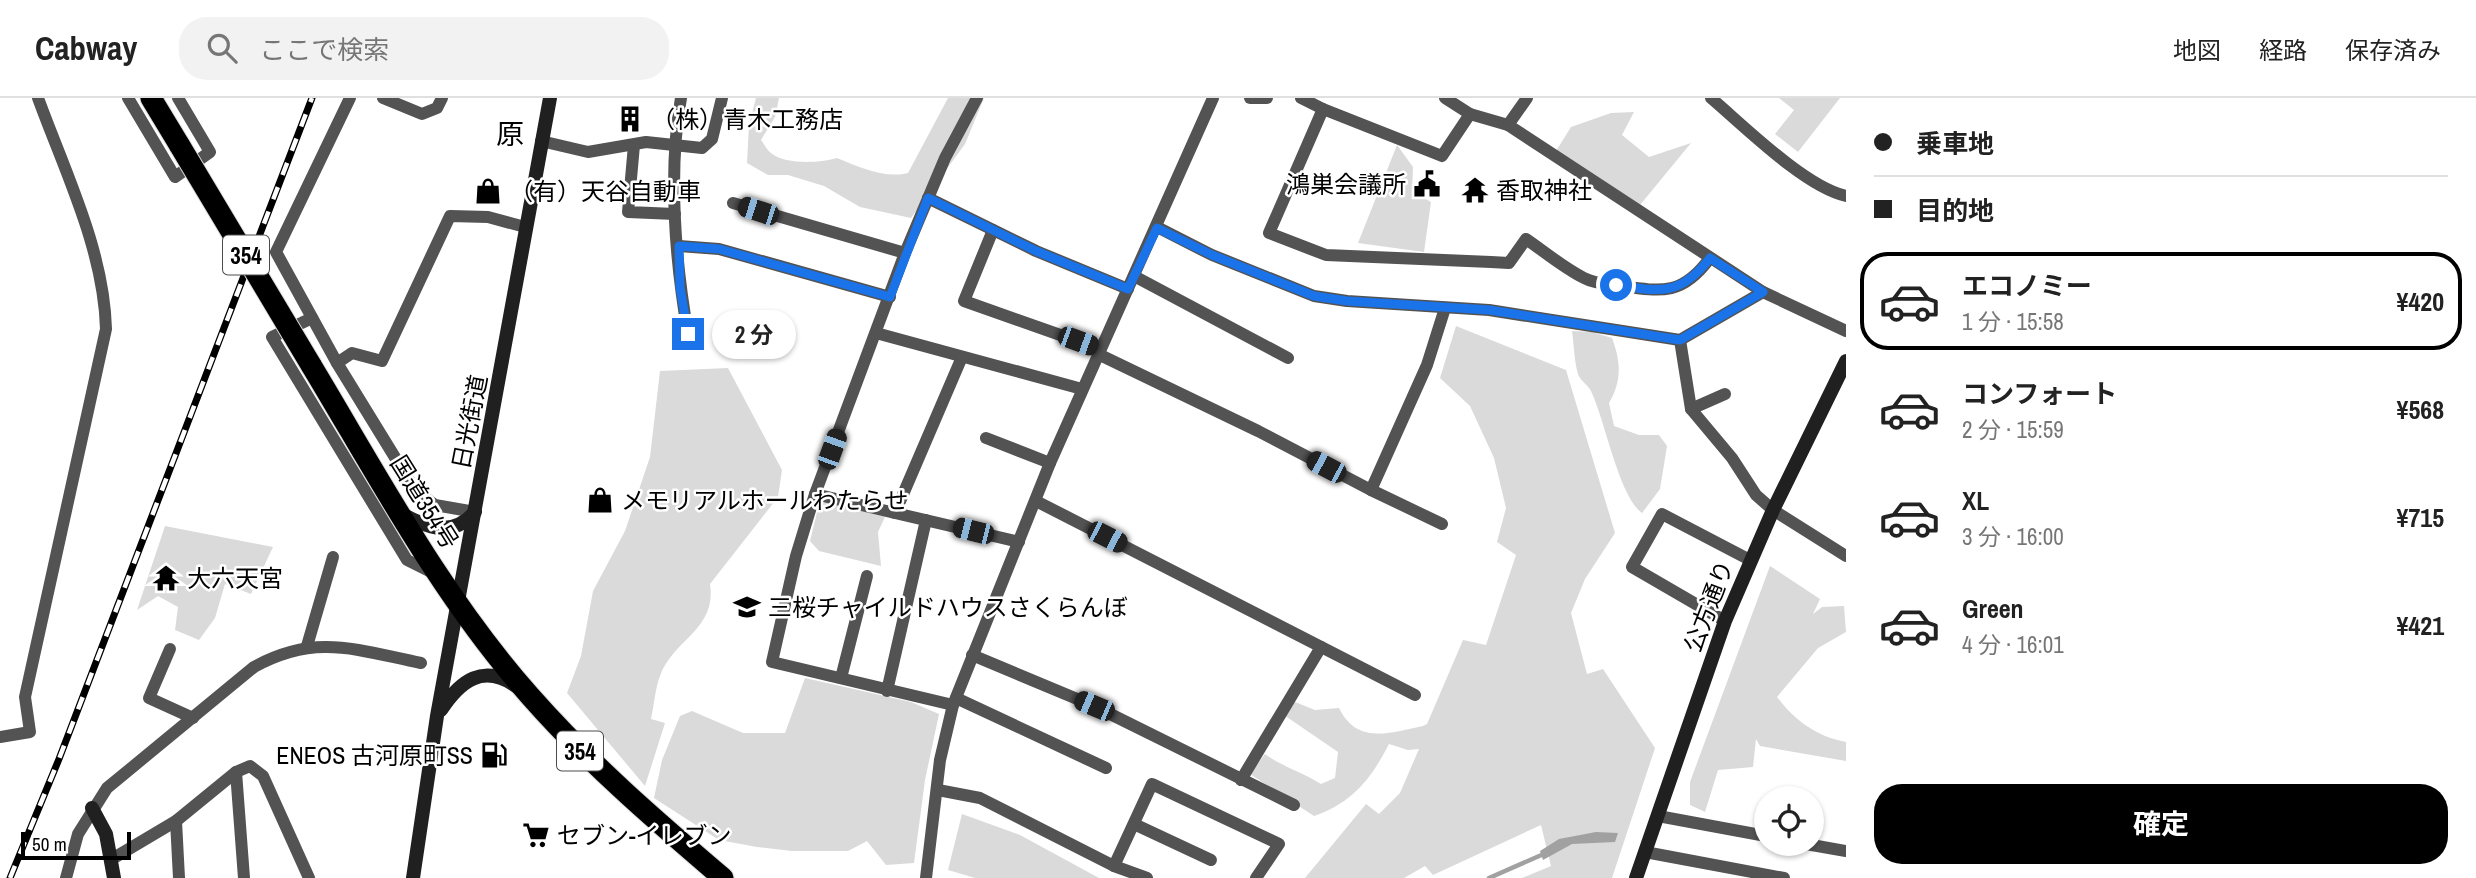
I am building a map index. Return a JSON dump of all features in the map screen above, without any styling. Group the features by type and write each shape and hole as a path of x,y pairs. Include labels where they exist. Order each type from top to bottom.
{"highway":[{"name":"国道354号","path":"151,98 399,512 458,605 528,695 617,787 723,878"}],"main road":[{"name":"日光街道","path":"413,878 437,716 550,98"},
{"name":"公方通り","path":"1636,878 1725,621 1773,510 1846,361"},
{"path":"399,512 419,523 442,529 458,526 475,512"},
{"path":"437,716 458,687 479,677 496,676 507,680 528,695"},
{"path":"92,808 106,834 114,878"}],"street":[{"path":"0,737 30,732 25,696 106,329 105,295 96,260 38,98"},
{"path":"128,98 175,177 210,152 178,98"},
{"path":"350,98 276,252 337,363 420,497 435,505 475,512"},
{"path":"383,98 422,114 437,108 442,98"},
{"path":"681,98 675,146 675,214 680,287 688,334"},
{"path":"541,141 588,152 646,142 702,148 712,139 722,98"},
{"path":"977,98 928,198 905,253 815,494 796,556 772,662 887,691 954,702 1106,768"},
{"path":"926,878 940,760 954,702 1049,464 1213,98"},
{"path":"1250,98 1267,98"},
{"path":"1301,98 1442,156 1470,114"},
{"path":"1445,98 1470,114 1508,125 1763,292 1846,331"},
{"path":"1508,125 1527,98"},
{"path":"1711,98 1795,168 1836,194 1846,196"},
{"path":"1324,108 1269,233 1326,255 1509,263 1526,239 1584,278 1654,291 1668,290 1684,284 1699,273 1710,258"},
{"path":"634,145 628,212 675,214"},
{"path":"928,198 993,230 1128,289"},
{"path":"733,202 905,253"},
{"path":"337,363 352,353 382,361 450,216 488,216 526,227"},
{"path":"1157,228 1212,255 1314,296 1347,301 1489,310 1680,340 1763,292"},
{"path":"993,230 964,301 1099,352 1442,524"},
{"path":"679,246 719,249 890,297"},
{"path":"1134,276 1288,358"},
{"path":"1371,490 1427,365 1445,308"},
{"path":"312,318 272,337 407,560 439,575"},
{"path":"876,333 1082,389"},
{"path":"1680,340 1691,409 1732,458 1756,495 1773,510 1846,556"},
{"path":"895,513 962,357"},
{"path":"1691,409 1725,394"},
{"path":"986,438 1049,464"},
{"path":"815,494 1019,542"},
{"path":"1036,501 1415,695"},
{"path":"1725,621 1632,567 1662,514 1750,560"},
{"path":"887,691 926,520"},
{"path":"307,646 333,557"},
{"path":"841,678 867,576"},
{"path":"66,878 71,851 92,808 107,788 254,667 271,658 307,646 326,645 421,663"},
{"path":"1241,780 1321,647"},
{"path":"170,649 149,698 193,718"},
{"path":"972,655 1094,706 1294,805"},
{"path":"112,859 176,821 236,772 250,766 263,776 309,878"},
{"path":"236,772 244,878"},
{"path":"1114,866 1152,784 1279,844 1255,878"},
{"path":"938,790 980,798 1114,866 1147,878"},
{"path":"1658,816 1754,834"},
{"path":"176,821 180,878"},
{"path":"1134,824 1210,860"},
{"path":"1824,847 1846,851"},
{"path":"1645,852 1784,878"}],"shaded area":[{"path":"756,98 779,98 775,117 761,140 777,157 803,162 837,158 872,171 899,174 908,173 948,98 984,98 965,144 911,218 860,207 824,186 788,175 768,175 747,163 749,125"},
{"path":"1779,98 1840,98 1798,152 1775,134 1794,110"},
{"path":"1634,112 1622,135 1649,157 1691,143 1640,205 1556,151 1571,127 1611,113"},
{"path":"1397,145 1413,167 1412,191 1431,202 1424,252 1358,243"},
{"path":"1456,326 1566,370 1615,533 1585,579 1571,613 1587,674 1603,669 1655,748 1612,878 1522,878 1551,866 1541,825 1433,875 1425,866 1404,878 1305,878 1366,804 1379,814 1400,793 1419,749 1408,750 1389,744 1367,779 1350,797 1314,816 1250,774 1265,754 1321,784 1335,778 1338,752 1278,711 1295,702 1315,710 1339,708 1346,720 1355,727 1375,734 1423,726 1427,724 1463,640 1486,645 1516,555 1497,542 1506,508 1494,458 1470,406 1440,378"},
{"path":"1572,331 1592,332 1612,338 1619,371 1609,403 1614,426 1639,435 1659,435 1667,446 1660,489 1642,513 1626,491 1591,391 1578,374"},
{"path":"728,368 782,470 778,497 710,584 707,613 701,624 674,652 660,676 651,719 665,723 645,786 567,693 581,656 593,591 625,531 650,457 660,371"},
{"path":"820,500 885,517 878,532 881,566 819,551 810,541"},
{"path":"165,526 273,547 251,594 225,584 215,618 199,640 175,630 178,607 158,596 137,610"},
{"path":"1770,566 1820,599 1813,614 1822,607 1844,606 1846,632 1818,648 1777,697 1791,713 1816,732 1846,742 1846,761 1760,746 1756,739 1753,767 1718,770 1705,812 1690,805 1690,782"},
{"path":"805,678 911,702 939,714 925,780 914,863 886,865 867,841 848,851 792,851 719,840 654,798 662,760 680,716 692,711 743,733 785,733"},
{"path":"962,814 1020,835 1099,878 975,878 948,870"},
{"path":"1596,832 1618,833 1615,842 1572,844 1543,860 1540,851 1559,839"}],"waterway":[{"path":"1489,878 1546,853"}],"railway":[{"path":"10,878 59,759 312,98"}],"place":[{"name":"（株）青木工務店","path":"630,119"},
{"name":"鴻巣会議所","path":"1427,184"},
{"name":"香取神社","path":"1475,190"},
{"name":"（有）天谷自動車","path":"488,191"},
{"name":"メモリアルホールわたらせ","path":"600,500"},
{"name":"大六天宮","path":"166,578"},
{"name":"三桜チャイルドハウスさくらんぼ","path":"747,607"},
{"name":"ENEOS 古河原町SS","path":"494,755"},
{"name":"セブン-イレブン","path":"536,835"}],"district":[{"name":"原","path":"510,134"}],"route":[{"path":"688,334 680,287 679,246 719,249 890,297 928,198 1036,251 1128,289 1157,228 1212,255 1314,296 1347,301 1489,310 1680,340 1763,292 1710,258 1699,273 1684,284 1668,290 1654,291 1616,285"}]}
